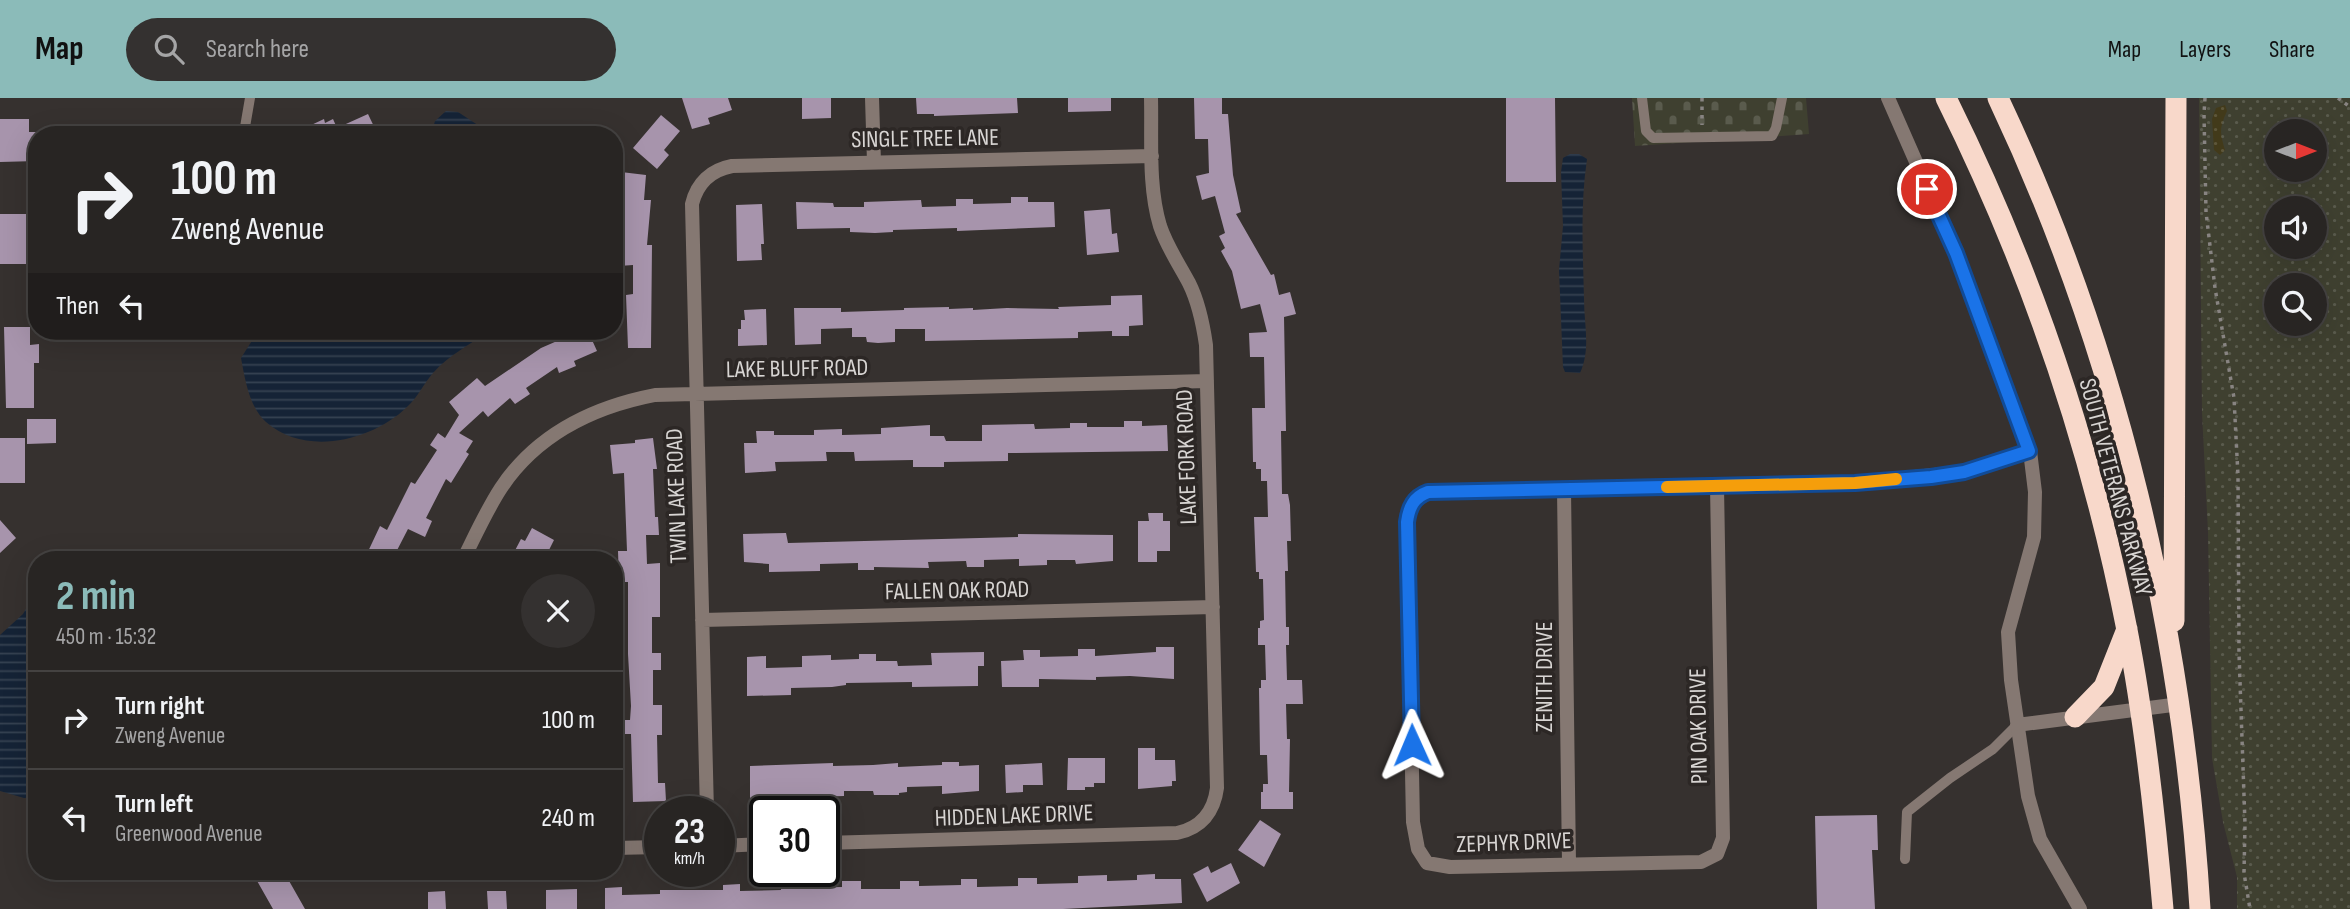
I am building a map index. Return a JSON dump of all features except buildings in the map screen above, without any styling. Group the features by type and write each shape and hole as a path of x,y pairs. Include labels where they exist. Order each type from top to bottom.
{"highway":[{"name":"SOUTH VETERANS PARKWAY","path":"1946,98 2002,218 2054,361 2099,509 2127,629 2140,708 2155,813 2164,909"},
{"name":"SOUTH VETERANS PARKWAY","path":"1997,98 2051,221 2110,395 2150,544 2180,704 2200,909"},
{"path":"2174,667 2176,98"},
{"path":"2075,717 2104,687 2127,629"}],"street":[{"path":"872,98 874,162"},
{"name":"LAKE FORK ROAD","path":"1151,98 1154,196 1161,228 1194,295 1202,320 1207,381 1217,788 1213,806 1202,821"},
{"path":"1888,98 1956,253 2029,451 2035,492 2034,537 2008,632 2011,680 2028,796 2040,839 2080,909"},
{"name":"SINGLE TREE LANE","path":"703,181 716,171 732,166 1152,156"},
{"name":"TWIN LAKE ROAD","path":"703,181 692,204 707,796"},
{"name":"LAKE BLUFF ROAD","path":"468,551 502,488 525,459 554,434 590,414 632,399 655,395 1207,381"},
{"path":"1564,490 1855,483 1931,477 1964,472 2029,451"},
{"name":"PIN OAK DRIVE","path":"1610,863 1701,862 1717,854 1720,849 1723,838 1717,486"},
{"name":"ZEPHYR DRIVE","path":"1564,490 1428,492 1415,499 1411,506 1407,522 1415,840 1422,858 1427,863 1450,867 1610,863"},
{"name":"ZENITH DRIVE","path":"1564,490 1569,863"},
{"name":"FALLEN OAK ROAD","path":"702,620 1213,607"},
{"path":"2017,724 2180,704"},
{"name":"HIDDEN LAKE DRIVE","path":"840,843 1177,833 1202,821"},
{"path":"623,848 644,847"}],"lane":[{"path":"245,126 250,98"},
{"path":"1642,98 1646,131 1653,138 1772,136 1782,98"},
{"path":"1906,859 1907,812 1993,749 2017,724"}],"path":[{"path":"1702,98 1702,137"},
{"path":"2205,98 2207,223 2234,398 2238,476 2244,873 2250,909"},
{"path":"2338,98 2350,107"}],"green space":[{"path":"1632,98 1806,98 1809,134 1635,146"},
{"path":"2199,98 2350,98 2350,909 2237,909 2237,877 2223,822 2212,758 2208,532 2202,413"}],"sand":[{"path":"2225,105 2227,111 2221,130 2225,150 2220,155 2214,150 2212,119 2216,108"}],"water":[{"path":"446,111 458,112 479,126 434,126"},
{"path":"1570,154 1579,154 1587,159 1582,229 1586,346 1580,373 1565,372 1563,367 1559,270 1563,226 1561,172 1563,158"},
{"path":"252,340 475,340 439,366 411,403 392,419 357,436 319,442 282,433 260,416 249,392 241,358"},
{"path":"28,605 28,798 24,798 0,791 0,635 23,614"}],"slow traffic":[{"path":"1667,487 1855,483 1896,479"}],"route":[{"path":"1412,745 1407,522 1411,506 1422,494 1855,483 1964,472 2029,451 1956,253 1927,189"}]}
